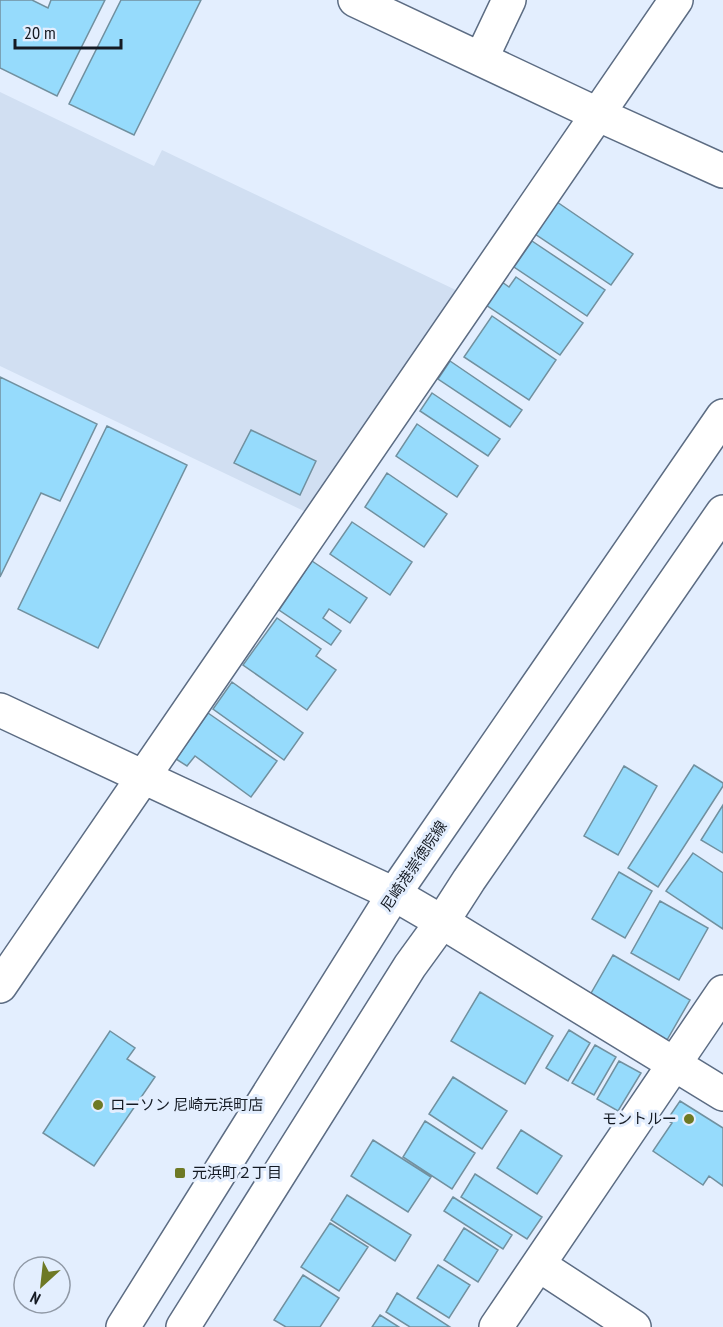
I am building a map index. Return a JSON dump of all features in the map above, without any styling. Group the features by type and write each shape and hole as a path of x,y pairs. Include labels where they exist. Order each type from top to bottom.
{"street":[{"path":"355,0 723,171"},
{"path":"481,59 510,0"},
{"path":"0,986 675,0"},
{"name":"尼崎港崇徳院線","path":"123,1327 394,894 723,416"},
{"path":"183,1327 410,966 723,512"},
{"path":"0,710 394,894 723,1094"},
{"path":"496,1327 723,992"},
{"path":"539,1265 634,1327"}],"shaded area":[{"path":"0,92 154,166 162,150 460,292 306,512 0,366"}],"building":[{"path":"0,0 32,0 48,8 51,0 105,0 57,96 0,68"},
{"path":"121,0 201,0 134,135 69,104"},
{"path":"557,202 633,254 611,285 535,234"},
{"path":"532,241 605,290 587,316 514,267"},
{"path":"516,277 583,323 560,355 486,305 502,282 509,287"},
{"path":"492,316 556,360 529,400 464,357"},
{"path":"450,361 522,410 510,427 438,379"},
{"path":"0,377 97,424 60,501 41,493 0,577"},
{"path":"432,393 500,439 488,456 420,411"},
{"path":"417,424 478,466 457,497 396,456"},
{"path":"107,426 187,465 98,648 18,609"},
{"path":"251,430 316,461 300,495 234,463"},
{"path":"387,473 447,514 424,547 365,507"},
{"path":"352,522 412,562 390,595 330,554"},
{"path":"312,561 367,598 350,623 329,609 323,618 341,631 331,645 279,610"},
{"path":"277,618 321,649 316,656 336,670 307,710 243,665"},
{"path":"232,682 303,733 284,760 213,709"},
{"path":"208,713 277,761 251,797 195,756 187,766 176,759"},
{"path":"694,765 723,783 723,786 658,887 628,868"},
{"path":"624,766 657,786 618,855 584,836"},
{"path":"723,805 723,853 701,840"},
{"path":"693,853 723,873 723,929 666,891"},
{"path":"619,872 652,891 625,938 592,919"},
{"path":"660,901 708,928 679,980 631,953"},
{"path":"613,955 690,1000 667,1040 590,995"},
{"path":"480,992 553,1036 525,1084 451,1041"},
{"path":"569,1030 590,1043 568,1081 546,1068"},
{"name":"ローソン 尼崎元浜町店","path":"110,1031 135,1048 127,1059 155,1077 94,1166 43,1133"},
{"path":"595,1045 616,1057 594,1095 572,1083"},
{"path":"619,1061 641,1073 618,1111 597,1099"},
{"path":"453,1077 507,1111 482,1149 429,1114"},
{"path":"680,1101 723,1128 723,1186 709,1176 703,1185 653,1151 672,1123 667,1120"},
{"path":"425,1121 475,1153 452,1189 403,1157"},
{"path":"521,1130 562,1156 537,1194 497,1168"},
{"path":"373,1140 431,1177 408,1212 351,1176"},
{"path":"475,1174 542,1217 527,1239 461,1197"},
{"path":"347,1195 411,1235 395,1261 331,1220"},
{"path":"453,1197 512,1235 503,1249 444,1211"},
{"path":"330,1223 368,1247 339,1291 301,1267"},
{"path":"464,1228 498,1250 478,1282 444,1260"},
{"path":"438,1265 470,1285 449,1318 417,1298"},
{"path":"303,1275 339,1298 320,1327 286,1327 274,1320"},
{"path":"397,1293 450,1327 410,1327 386,1312"},
{"path":"380,1315 399,1327 372,1327"}],"place":[{"name":"ローソン 尼崎元浜町店","path":"98,1105"},
{"name":"モントルー","path":"689,1119"},
{"name":"元浜町２丁目","path":"180,1173"}]}
